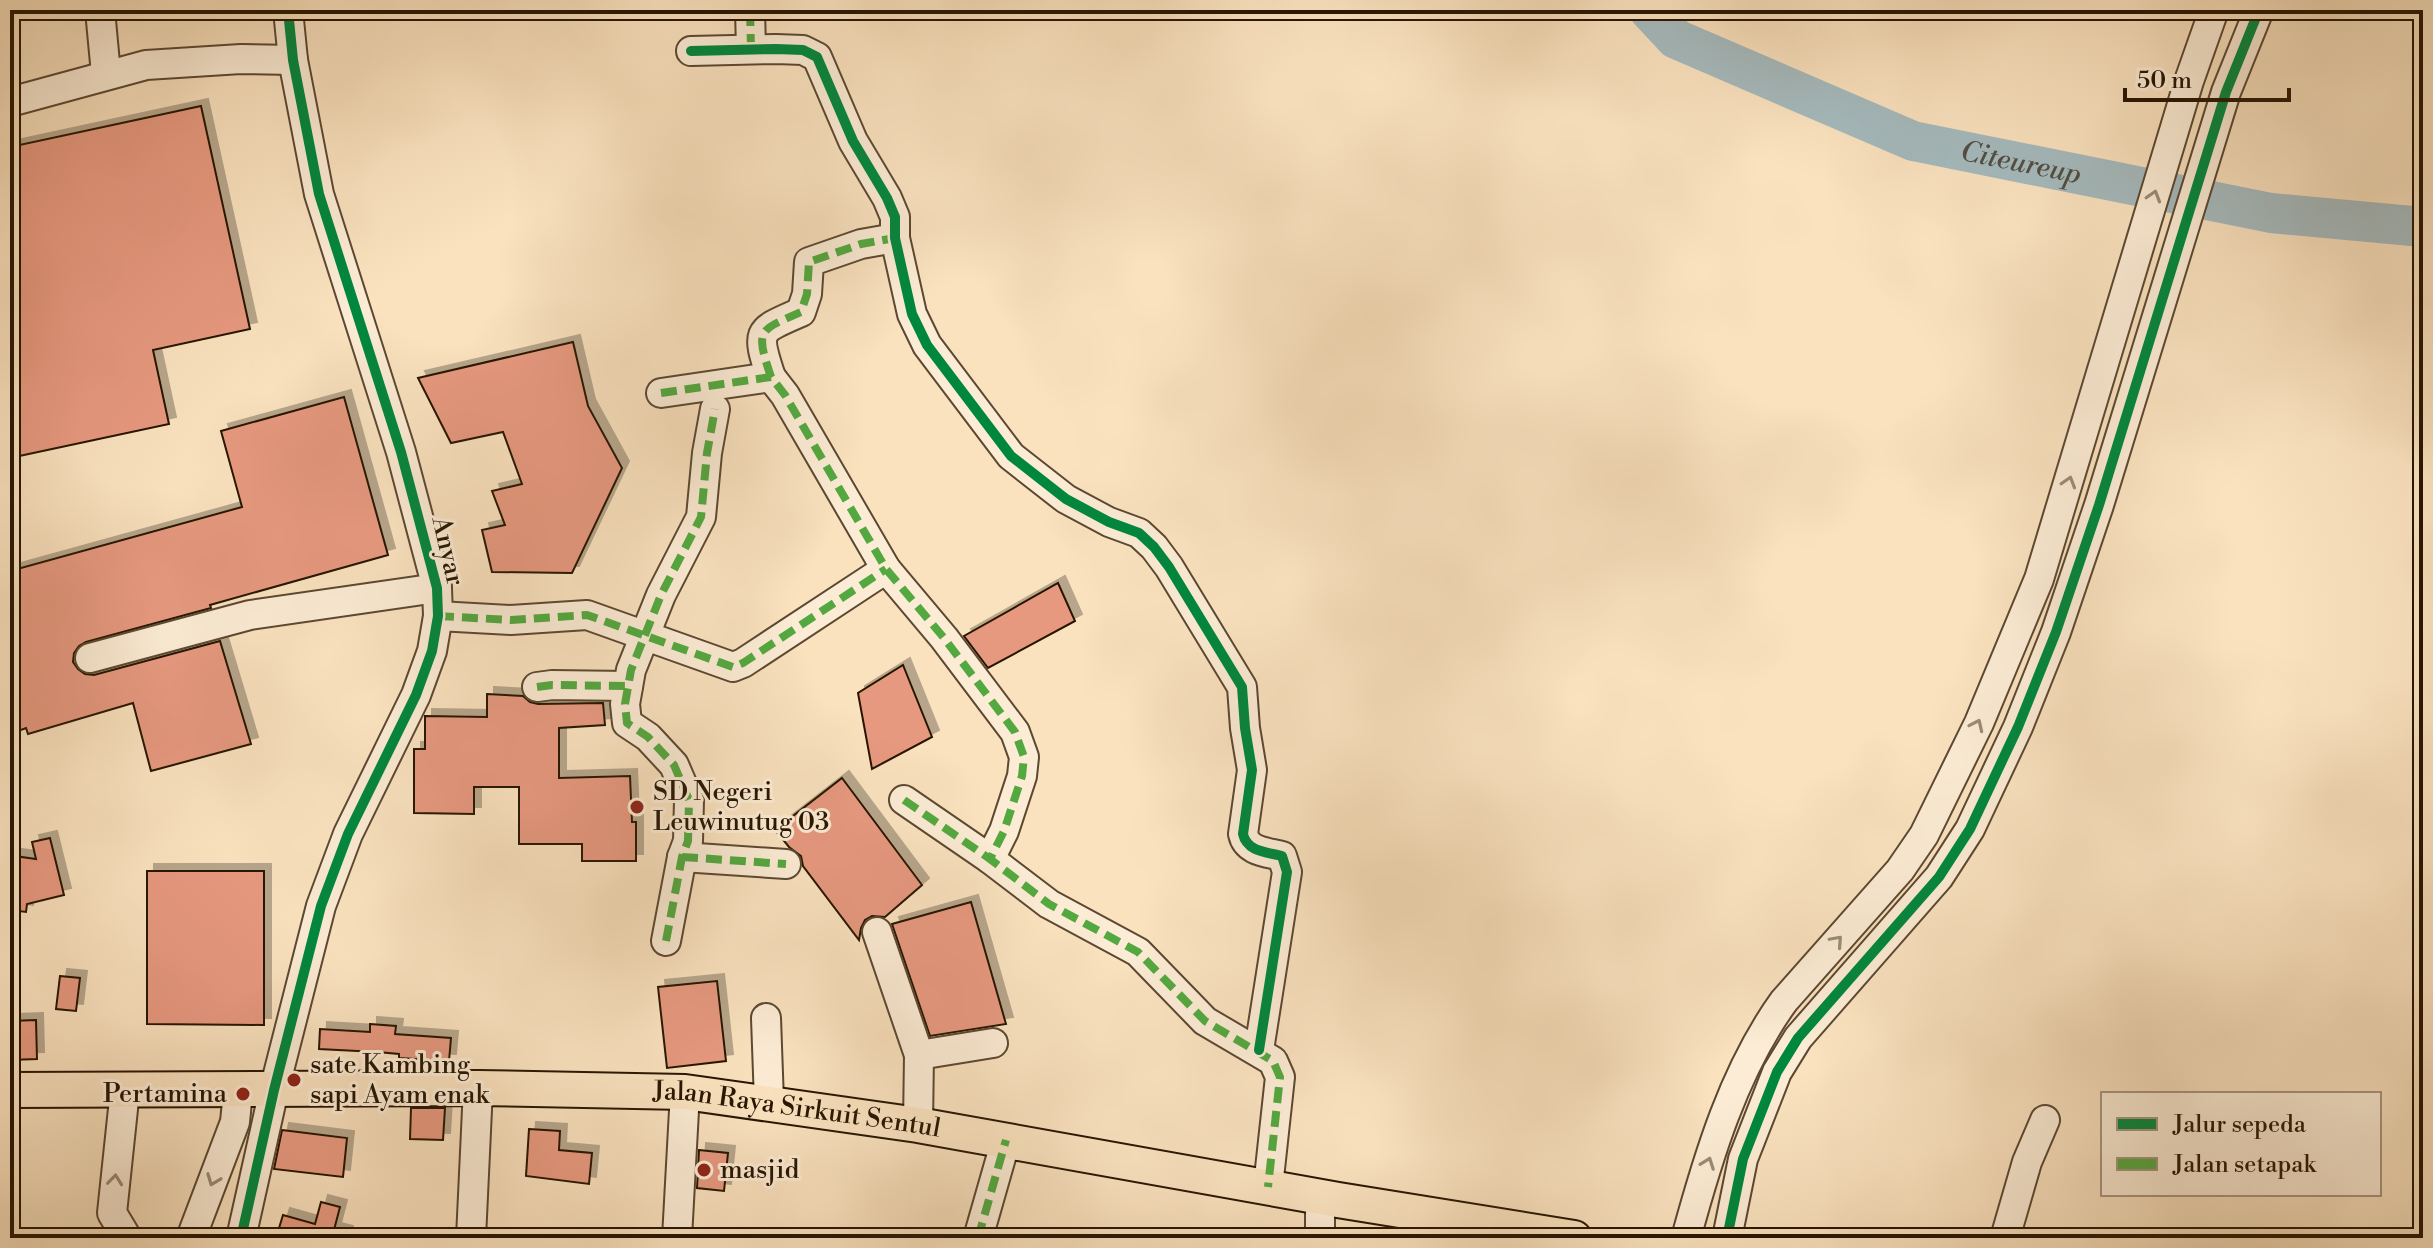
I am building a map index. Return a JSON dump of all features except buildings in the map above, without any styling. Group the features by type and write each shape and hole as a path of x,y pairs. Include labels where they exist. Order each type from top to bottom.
{"main road":[{"name":"Jalan Raya Sirkuit Sentul","path":"10,1090 478,1088 685,1092 918,1125 1569,1238"}],"street":[{"path":"100,10 106,74"},
{"name":"Anyar","path":"241,1238 274,1090 321,906 348,834 416,695 432,651 438,616 437,588 401,452 319,194 293,60 288,10"},
{"path":"750,10 751,49"},
{"path":"1686,1238 1704,1171 1753,1053 1776,1012 1900,870 1924,835 1979,723 2039,579 2189,81 2214,10"},
{"path":"1727,1238 1743,1159 1777,1072 1798,1038 1939,877 1990,791 2056,632 2099,505 2226,92 2259,10"},
{"path":"691,51 803,50 817,57 853,141 895,217 895,238 912,314 920,333 1011,456 1066,499 1109,522 1139,533 1154,547 1242,687 1252,770 1243,834 1245,842 1252,848 1282,856 1287,872 1259,1050"},
{"path":"10,102 146,65 241,59 293,60"},
{"path":"895,238 861,244 809,262 807,294 801,312 773,323 765,330 762,342 771,377 785,395 886,569 944,638 1015,732 1024,757 1014,804 990,859"},
{"path":"2124,298 2158,310"},
{"path":"661,393 771,377"},
{"path":"666,941 682,857 688,841 689,800 674,765 648,737 627,723 624,715 631,670 645,634 661,595 701,517 715,409"},
{"path":"438,616 511,620 587,615 733,667 886,569"},
{"path":"90,658 250,615 437,588"},
{"path":"537,687 628,686"},
{"path":"904,800 1049,904 1138,952 1215,1030 1259,1050 1273,1061 1280,1077 1268,1187"},
{"path":"682,857 786,864"},
{"path":"877,932 919,1055 918,1125"},
{"path":"766,1018 769,1102"},
{"path":"919,1055 993,1043"},
{"path":"471,1238 478,1088"},
{"path":"125,1090 112,1213 127,1238"},
{"path":"191,1238 235,1122 238,1091"},
{"path":"677,1238 685,1092"},
{"path":"1728,1111 1758,1119"},
{"path":"2005,1238 2027,1162 2045,1120"},
{"path":"978,1238 1006,1140"},
{"path":"1320,1238 1329,1198"},
{"path":"1329,1198 1336,1238"}],"waterway":[{"name":"Citeureup","path":"1649,10 1676,39 1913,141 2271,213 2423,227"}],"marked path":[{"path":"750,10 751,49"},
{"path":"771,377 762,340 768,328 801,312 807,294 809,262 861,244 895,238"},
{"path":"661,393 771,377 785,395 886,569 944,638 1015,732 1024,757 1022,776 1004,831 990,859 1049,904 1138,952 1205,1021 1273,1061 1280,1077 1268,1187"},
{"path":"666,941 682,857 688,841 689,800 674,765 648,737 627,723 625,704 631,670 661,595 701,517 715,409"},
{"path":"438,616 511,620 587,615 733,667 886,569"},
{"path":"537,687 628,686"},
{"path":"904,800 990,859"},
{"path":"682,857 786,864"},
{"path":"978,1238 1006,1140"}],"cycle path":[{"path":"241,1238 274,1090 321,906 348,834 416,695 432,651 438,616 437,588 401,452 319,194 293,60 288,10"},
{"path":"1727,1238 1743,1159 1777,1072 1798,1038 1939,877 1970,829 2018,727 2056,632 2099,505 2226,92 2259,10"},
{"path":"691,51 803,50 817,57 853,141 895,217 895,238 912,314 927,345 1011,456 1066,499 1109,522 1139,533 1154,547 1242,687 1252,770 1243,834 1253,848 1282,856 1287,872 1259,1050"}],"place":[{"name":"SD Negeri Leuwinutug 03","path":"637,807"},
{"name":"sate Kambing sapi Ayam enak","path":"294,1080"},
{"name":"Pertamina","path":"243,1094"},
{"name":"masjid","path":"704,1170"}]}
